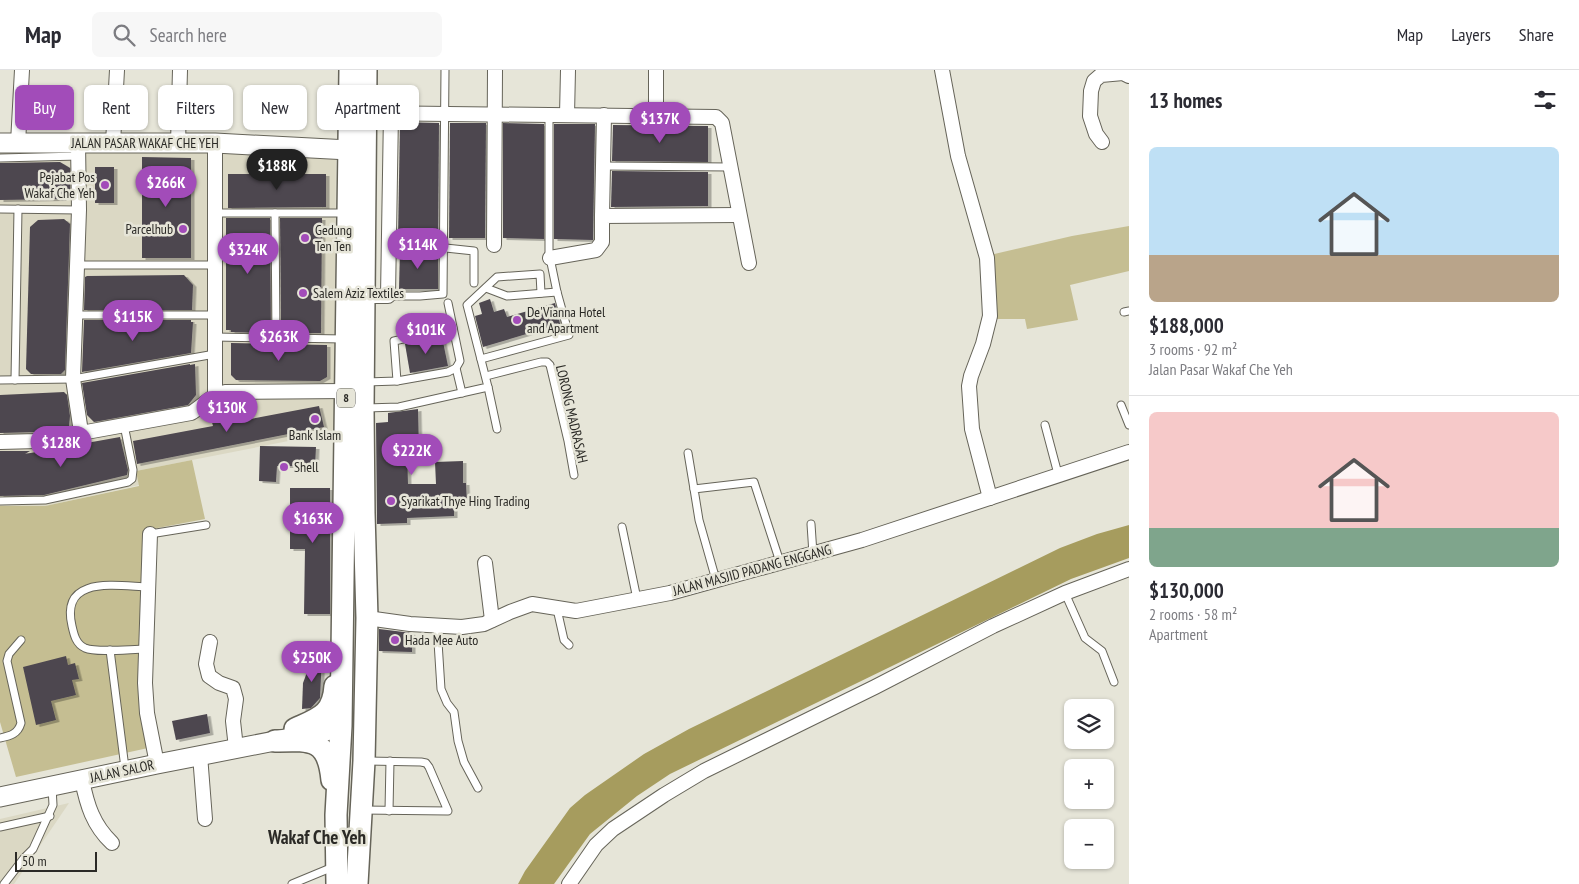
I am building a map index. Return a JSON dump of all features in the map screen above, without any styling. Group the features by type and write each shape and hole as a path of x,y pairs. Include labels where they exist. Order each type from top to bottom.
{"main road":[{"name":"8","path":"350,70 346,339 355,386 363,408 367,618 364,761 357,879"},
{"name":"8","path":"366,70 366,85"},
{"name":"8","path":"337,875 336,815 341,726 343,622 355,386 364,296 366,130"},
{"name":"JALAN PASAR WAKAF CHE YEH","path":"9,143 79,150 114,143 215,143 349,150"},
{"path":"357,879 354,744 348,731 341,726 348,719 354,702 355,632 364,513"},
{"path":"295,729 316,719 332,706 335,695 343,622"},
{"name":"JALAN SALOR","path":"240,747 274,734 295,729 326,723 341,726"},
{"name":"JALAN SALOR","path":"0,798 125,770 275,741 341,726"},
{"path":"275,741 305,740 316,744 328,756 331,765 336,815"}],"street":[{"path":"9,143 22,70"},
{"path":"114,143 117,70"},
{"path":"178,143 180,70"},
{"path":"494,245 495,70"},
{"path":"567,115 568,70"},
{"path":"656,70 656,116"},
{"path":"942,70 958,156 987,258 990,316 983,344 970,376 969,386 972,429 990,498"},
{"path":"1102,142 1096,134 1090,116 1091,92 1094,81 1102,75 1122,73 1129,76"},
{"path":"419,114 714,116 719,118 722,123 749,263"},
{"path":"550,258 596,250 602,242 604,115"},
{"path":"364,296 388,296 391,130"},
{"path":"215,143 215,394"},
{"path":"79,150 73,380 81,432"},
{"path":"602,216 739,215"},
{"path":"364,242 389,242"},
{"path":"0,442 37,441 191,412 215,394 235,391 355,386"},
{"name":"JALAN MASJID PADANG ENGGANG","path":"367,618 437,626 476,626 532,604 576,611 589,610 670,593 813,554 1129,452"},
{"path":"150,534 145,683 157,764"},
{"path":"485,564 492,620"},
{"path":"569,884 596,844 613,829 696,776 993,626 1065,593 1129,569"},
{"path":"210,642 206,664 209,676 219,683 234,688 236,699 233,721 240,747"},
{"path":"200,755 205,819"},
{"path":"82,780 88,809 112,844"}],"lane":[{"path":"388,296 444,294 445,70"},
{"path":"481,359 569,335 550,258 549,114"},
{"path":"0,158 79,150"},
{"path":"603,166 730,167"},
{"path":"0,209 78,210"},
{"path":"15,380 18,210"},
{"path":"215,213 348,213"},
{"path":"275,213 276,338"},
{"path":"389,242 474,251 474,283"},
{"path":"77,265 215,265"},
{"path":"496,429 486,376 467,305 498,277 540,274 541,293"},
{"path":"486,288 507,296 557,292"},
{"path":"355,386 397,382 448,372 456,368 460,361 448,303"},
{"path":"75,316 214,315"},
{"path":"397,382 394,340 453,328"},
{"path":"214,337 346,339"},
{"path":"0,380 73,380 215,354"},
{"name":"LORONG MADRASAH","path":"486,376 541,362 550,365 574,475"},
{"path":"456,368 462,393"},
{"path":"363,408 399,407 488,387"},
{"path":"1121,405 1129,425"},
{"path":"0,501 45,500 128,482 132,479 133,470 124,425"},
{"path":"1045,425 1058,474"},
{"path":"688,454 699,520 716,580"},
{"path":"694,489 754,482 780,562"},
{"path":"811,524 813,554"},
{"path":"150,534 206,525"},
{"path":"622,527 637,600"},
{"path":"146,649 92,650 84,648 78,644 75,638 69,613 73,599 89,587 148,587"},
{"path":"1065,593 1085,638 1102,651 1114,682"},
{"path":"557,609 564,640 569,645"},
{"path":"437,626 441,689 447,703 454,712 458,741 464,762 478,788"},
{"path":"0,738 14,734 21,723 7,661 9,654 22,640"},
{"path":"110,650 125,770"},
{"path":"361,810 448,811 426,763 364,761"},
{"path":"389,810 390,761"},
{"path":"4,884 33,849 50,816 54,805 52,786"},
{"path":"0,827 50,816"},
{"path":"292,884 337,875"}],"shaded area":[{"path":"0,143 336,149 334,430 324,434 136,471 139,485 45,506 0,506"},
{"path":"1129,226 1129,271 1070,285 1078,320 1027,329 1025,319 994,319 990,255 1072,236"},
{"path":"192,460 205,519 147,530 148,748 16,777 0,722 0,506 45,506 139,486 136,471"},
{"path":"1129,525 1129,558 1071,579 670,774 637,796 590,834 554,884 518,884 525,871 570,808 585,795 644,754 689,729 1060,548 1097,534"},
{"path":"69,803 14,884 0,884 0,819"}],"building":[{"path":"419,122 439,123 438,242 398,238 400,130 419,130"},
{"path":"450,123 486,123 485,238 449,238"},
{"path":"503,123 544,124 544,239 503,238"},
{"path":"554,124 595,124 593,240 554,239"},
{"path":"613,125 708,126 708,162 612,161"},
{"path":"142,157 191,158 191,258 142,258"},
{"path":"60,162 70,168 70,193 62,199 0,200 0,163"},
{"name":"Pejabat Pos Wakaf Che Yeh","path":"95,167 114,167 114,203 95,203"},
{"path":"612,171 708,172 708,206 611,207"},
{"path":"228,174 326,174 326,207 228,208"},
{"path":"226,218 270,218 271,333 231,332 231,330 226,330"},
{"path":"280,218 322,218 321,333 281,333"},
{"path":"64,219 70,224 65,370 61,374 31,374 26,369 30,227 38,220"},
{"path":"400,249 438,253 438,289 399,289"},
{"path":"184,275 193,285 192,310 84,310 85,277 87,276"},
{"name":"De'Vianna Hotel and Apartment","path":"490,299 494,312 504,309 507,317 555,303 560,324 483,347 475,316 482,314 479,303"},
{"path":"84,320 191,320 193,322 191,353 82,372"},
{"path":"442,337 448,366 410,373 405,344"},
{"path":"231,343 327,345 327,377 320,381 236,380 231,375"},
{"path":"195,364 196,395 188,405 94,422 87,415 82,383"},
{"path":"64,392 67,395 70,416 69,426 36,432 0,433 0,395"},
{"path":"319,406 324,427 137,464 133,441 213,426 210,415 242,409 245,420"},
{"path":"418,409 419,451 407,451 408,484 436,484 435,462 463,461 463,483 466,483 467,504 454,505 454,516 407,518 407,523 377,524 376,423 388,422 388,413"},
{"path":"120,437 128,470 127,475 44,495 0,496 0,451 30,451 25,454"},
{"path":"260,446 316,447 315,466 277,466 276,482 259,481"},
{"path":"290,488 330,488 330,614 304,614 305,549 290,549"},
{"name":"Hada Mee Auto","path":"379,629 412,633 412,652 379,651"},
{"path":"322,655 320,698 311,708 302,709 303,683 313,656"},
{"path":"66,656 68,665 75,663 79,679 72,680 76,695 51,701 56,720 36,725 23,667"},
{"path":"207,714 210,733 176,740 172,721"}],"place":[{"name":"Pejabat Pos Wakaf Che Yeh","path":"105,185"},
{"name":"Parcelhub","path":"183,229"},
{"name":"Gedung Ten Ten","path":"305,238"},
{"name":"Salem Aziz Textiles","path":"303,293"},
{"name":"De'Vianna Hotel and Apartment","path":"517,320"},
{"name":"Bank Islam","path":"315,419"},
{"name":"Shell","path":"284,467"},
{"name":"Syarikat Thye Hing Trading","path":"391,501"},
{"name":"Hada Mee Auto","path":"395,640"}],"district":[{"name":"Wakaf Che Yeh","path":"317,837"}]}
